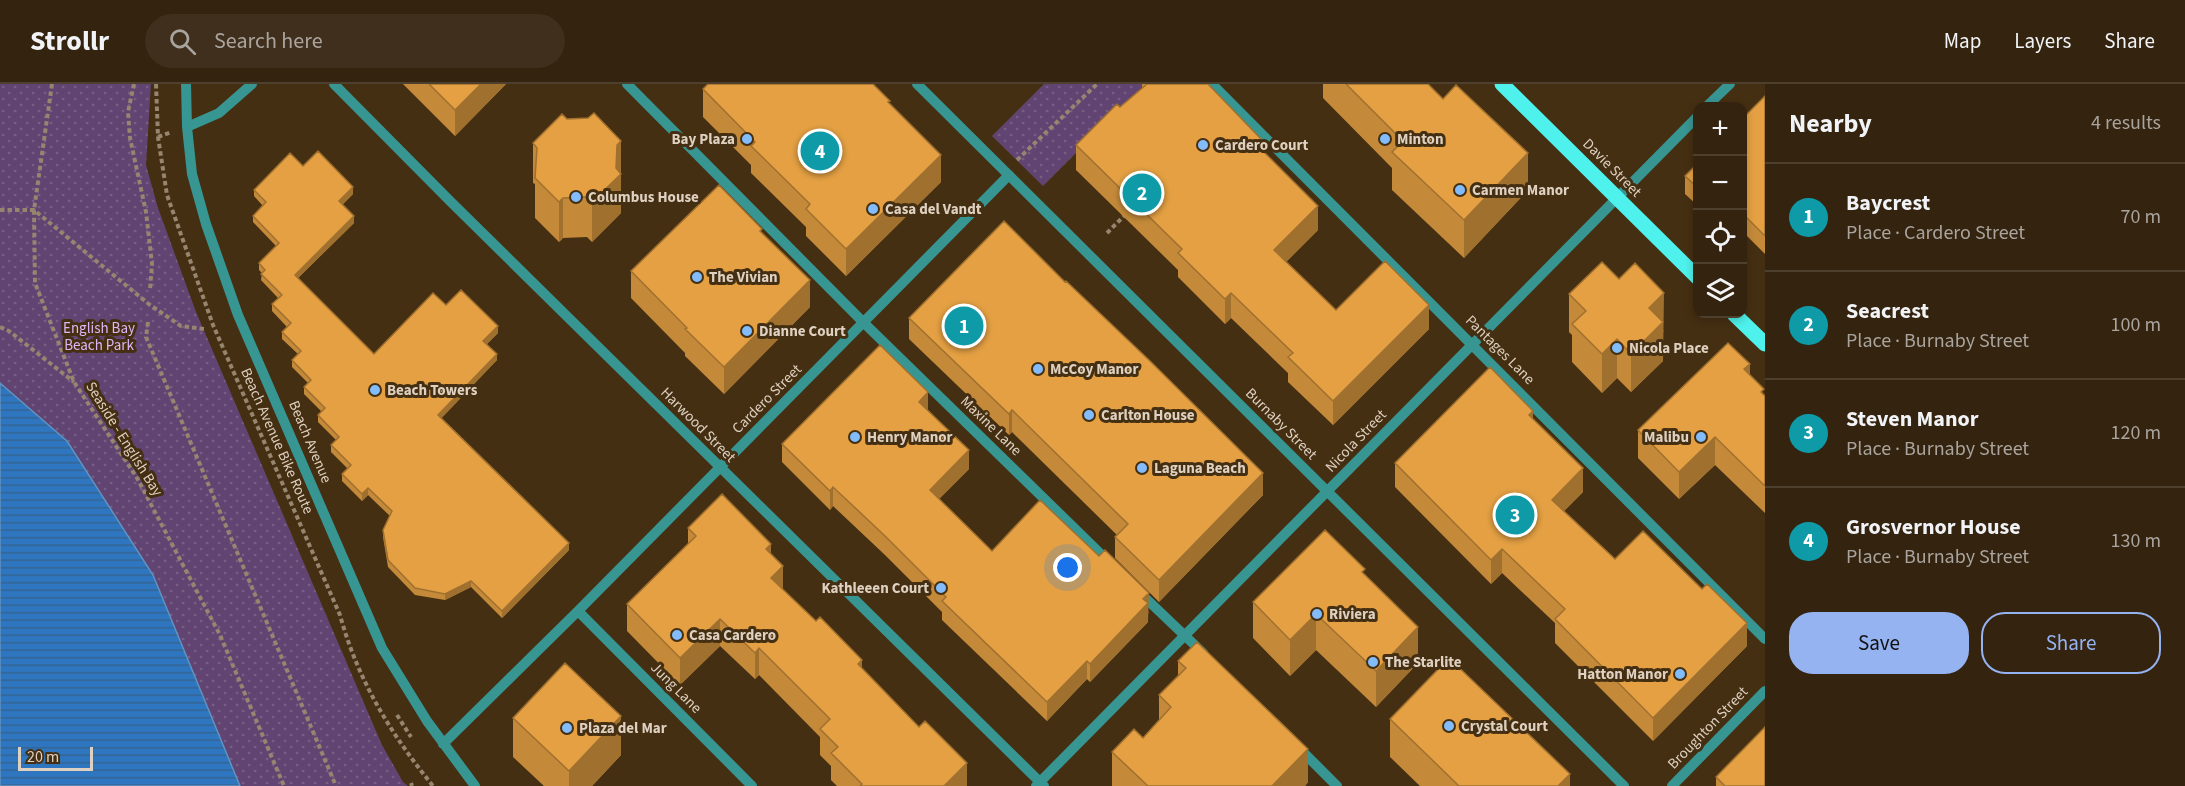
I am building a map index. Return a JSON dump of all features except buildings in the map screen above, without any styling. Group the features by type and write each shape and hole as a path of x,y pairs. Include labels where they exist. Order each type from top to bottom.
{"main road":[{"name":"Davie Street","path":"1502,84 1693,273"},
{"path":"1738,318 1765,344"}],"street":[{"name":"Beach Avenue","path":"186,84 187,127 192,174 206,224 238,315 382,648 427,721 475,786"},
{"path":"187,127 219,113 252,84"},
{"name":"Harwood Street","path":"333,84 1040,785"},
{"name":"Maxine Lane","path":"627,84 863,322 1214,664"},
{"name":"Burnaby Street","path":"917,84 1624,786"},
{"name":"Pantages Lane","path":"1212,84 1765,639"},
{"path":"1711,102 1730,84"},
{"name":"Nicola Street","path":"1040,785 1184,634 1327,493 1693,121"},
{"name":"Cardero Street","path":"443,744 578,611 1009,175"},
{"name":"Jung Lane","path":"578,611 752,786"},
{"name":"Broughton Street","path":"1672,786 1765,691"},
{"path":"1293,742 1337,786"}],"path":[{"name":"Seaside - English Bay","path":"52,84 34,210 35,283 74,382 137,478 220,635 284,786"},
{"path":"134,84 128,111 130,138 146,212 152,264 150,290"},
{"name":"Beach Avenue Bike Route","path":"156,84 158,137 164,186 213,325 340,615 347,640 376,705 402,747 434,786"},
{"path":"1025,151 1097,84"},
{"path":"0,210 34,210 150,304 181,326 204,329"},
{"path":"1107,233 1124,216"},
{"path":"148,322 146,337 336,786"},
{"path":"0,327 9,331 74,382"},
{"path":"397,715 411,737"}],"green space":[{"name":"English Bay Beach Park","path":"0,84 151,84 146,165 158,208 196,312 382,745 403,782 408,786 240,786 153,575 67,441 0,383"},
{"path":"1044,84 1145,84 1043,186 992,136"}],"water":[{"path":"0,383 67,441 153,575 240,786 0,786"}],"place":[{"name":"Bay Plaza","path":"747,139"},
{"name":"Minton","path":"1385,139"},
{"name":"Cardero Court","path":"1203,145"},
{"name":"Grosvernor House","path":"820,151"},
{"name":"Carmen Manor","path":"1460,190"},
{"name":"Seacrest","path":"1142,193"},
{"name":"Columbus House","path":"576,197"},
{"name":"Casa del Vandt","path":"873,209"},
{"name":"The Vivian","path":"697,277"},
{"name":"Baycrest","path":"964,326"},
{"name":"Dianne Court","path":"747,331"},
{"name":"Nicola Place","path":"1617,348"},
{"name":"McCoy Manor","path":"1038,369"},
{"name":"Beach Towers","path":"375,390"},
{"name":"Carlton House","path":"1089,415"},
{"name":"Henry Manor","path":"855,437"},
{"name":"Malibu","path":"1701,437"},
{"name":"Laguna Beach","path":"1142,468"},
{"name":"Steven Manor","path":"1515,515"},
{"name":"Kathleeen Court","path":"941,588"},
{"name":"Riviera","path":"1317,614"},
{"name":"Casa Cardero","path":"677,635"},
{"name":"The Starlite","path":"1373,662"},
{"name":"Hatton Manor","path":"1680,674"},
{"name":"Crystal Court","path":"1449,726"},
{"name":"Plaza del Mar","path":"567,728"}]}
